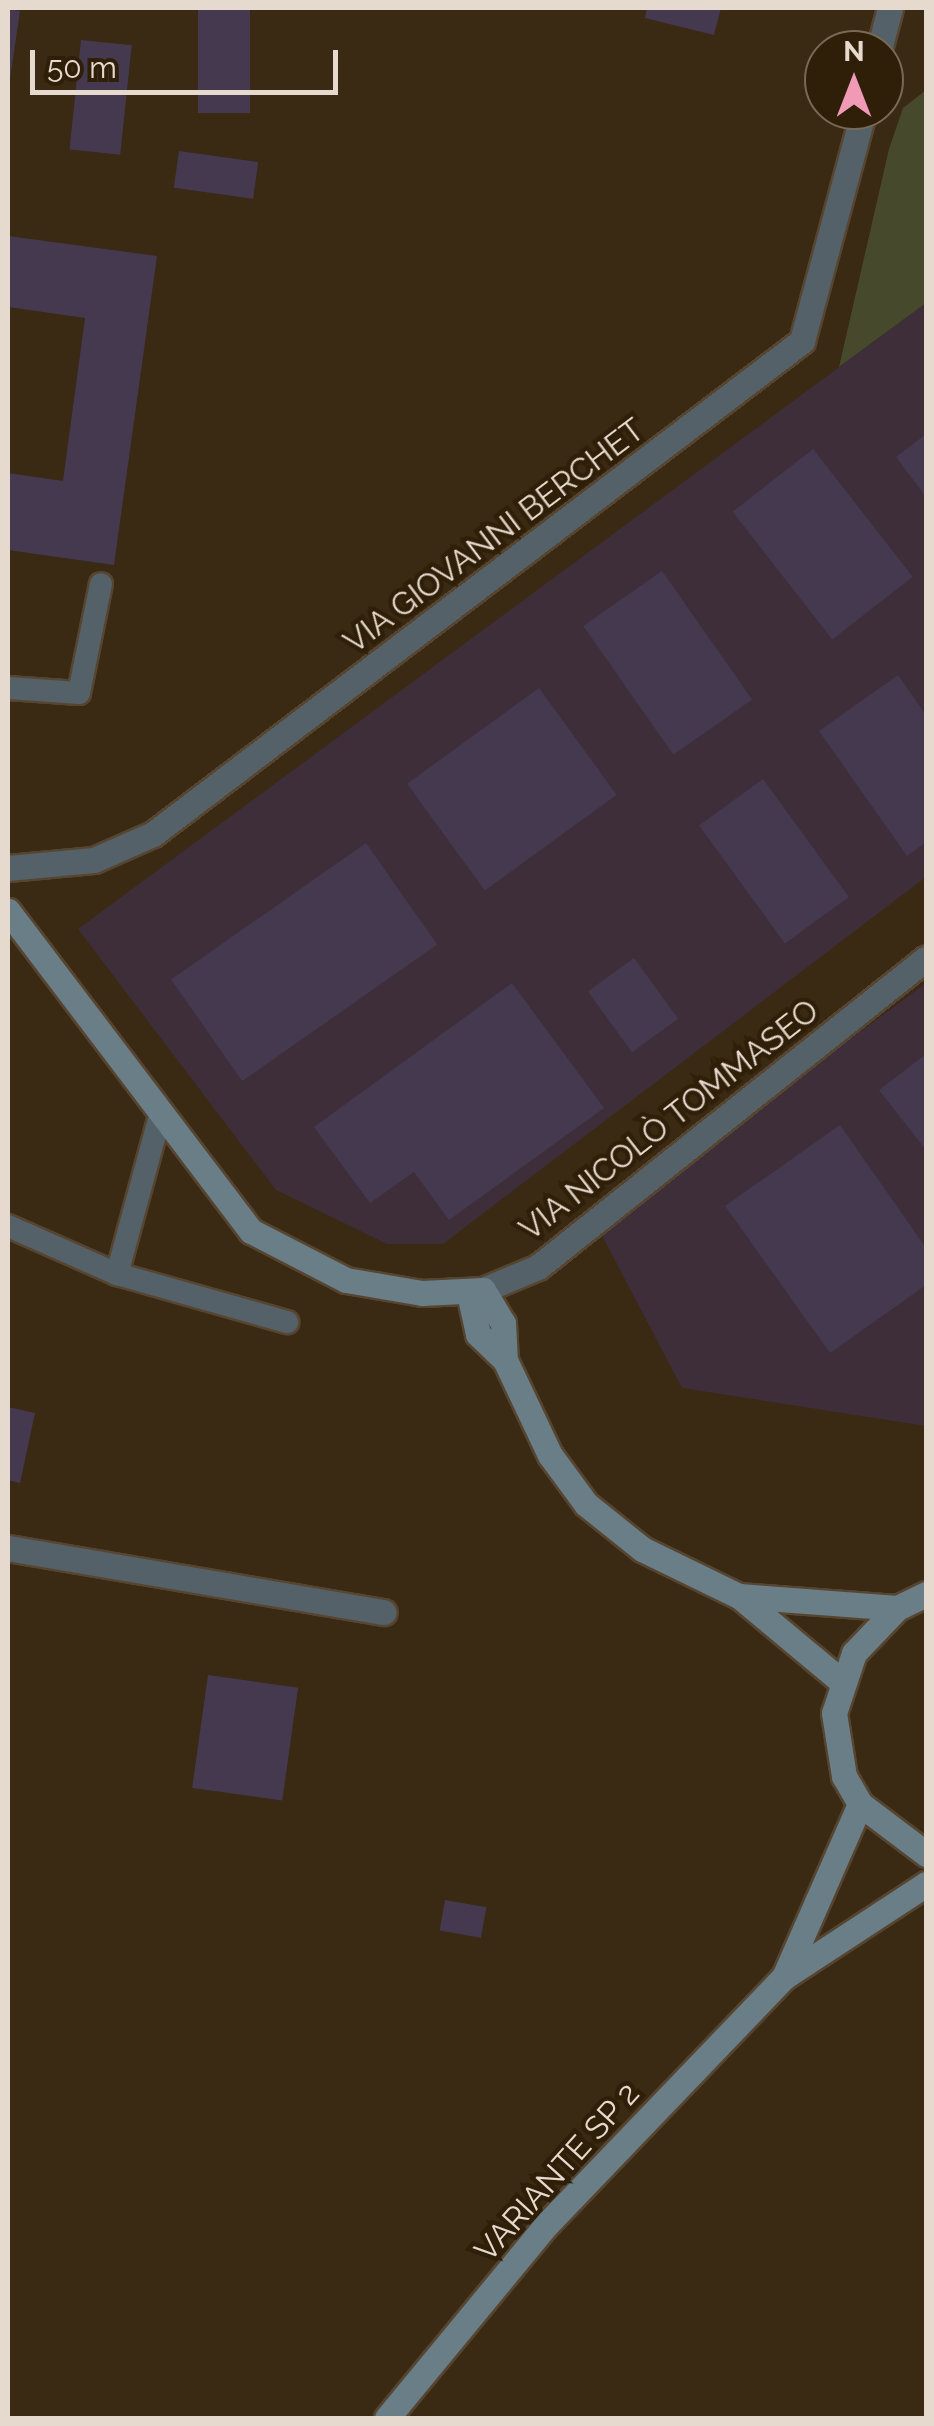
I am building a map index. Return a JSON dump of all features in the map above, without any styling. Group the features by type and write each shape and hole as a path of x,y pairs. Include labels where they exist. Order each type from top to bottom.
{"street":[{"name":"VIA GIOVANNI BERCHET","path":"8,868 94,860 153,834 802,341 859,130"},
{"name":"VIA NICOLÒ TOMMASEO","path":"8,911 160,1118 278,1250 381,1288 476,1291 538,1268 926,958"},
{"path":"476,1291 478,1334 505,1360 550,1455 586,1504 642,1550 739,1596 841,1681"},
{"path":"8,1548 384,1612"},
{"path":"926,1594 897,1608 854,1652 841,1681 836,1745 860,1804 926,1854"},
{"path":"739,1596 897,1608"},
{"name":"VARIANTE SP 2","path":"784,1977 860,1804"},
{"name":"VARIANTE SP 2","path":"387,2418 548,2223 784,1977 926,1884"}],"lane":[{"path":"8,688 79,693 101,584"},
{"path":"117,1274 160,1118"},
{"path":"8,1226 117,1274 287,1322"}],"shaded area":[{"path":"926,303 926,877 443,1244 387,1244 276,1190 78,929"},
{"path":"926,983 926,1426 682,1388 597,1226"}],"green space":[{"path":"926,90 926,303 839,367 889,149 895,130 904,130 904,107"}],"building":[{"path":"198,8 250,8 250,113 198,113"},
{"path":"647,8 721,8 714,35 645,18"},
{"path":"8,9 20,11 10,79 8,79"},
{"path":"81,40 132,45 120,155 70,149"},
{"path":"179,151 258,162 253,199 174,188"},
{"path":"8,236 157,256 114,565 8,550 8,473 63,481 85,318 8,307"},
{"path":"926,434 926,497 896,457"},
{"path":"813,449 913,577 832,639 733,512"},
{"path":"662,571 752,700 673,755 583,626"},
{"path":"898,675 926,715 926,842 907,856 819,731"},
{"path":"539,688 617,795 485,891 407,784"},
{"path":"763,779 849,897 785,944 699,825"},
{"path":"366,843 437,945 242,1081 171,980"},
{"path":"634,958 678,1019 632,1052 588,992"},
{"path":"512,983 604,1108 449,1220 414,1172 370,1203 314,1127"},
{"path":"926,1054 926,1150 879,1090"},
{"path":"840,1125 926,1248 926,1285 830,1353 725,1206"},
{"path":"8,1407 35,1413 20,1483 8,1480"},
{"path":"208,1675 298,1688 282,1801 192,1788"},
{"path":"445,1900 486,1907 481,1938 440,1931"}]}
